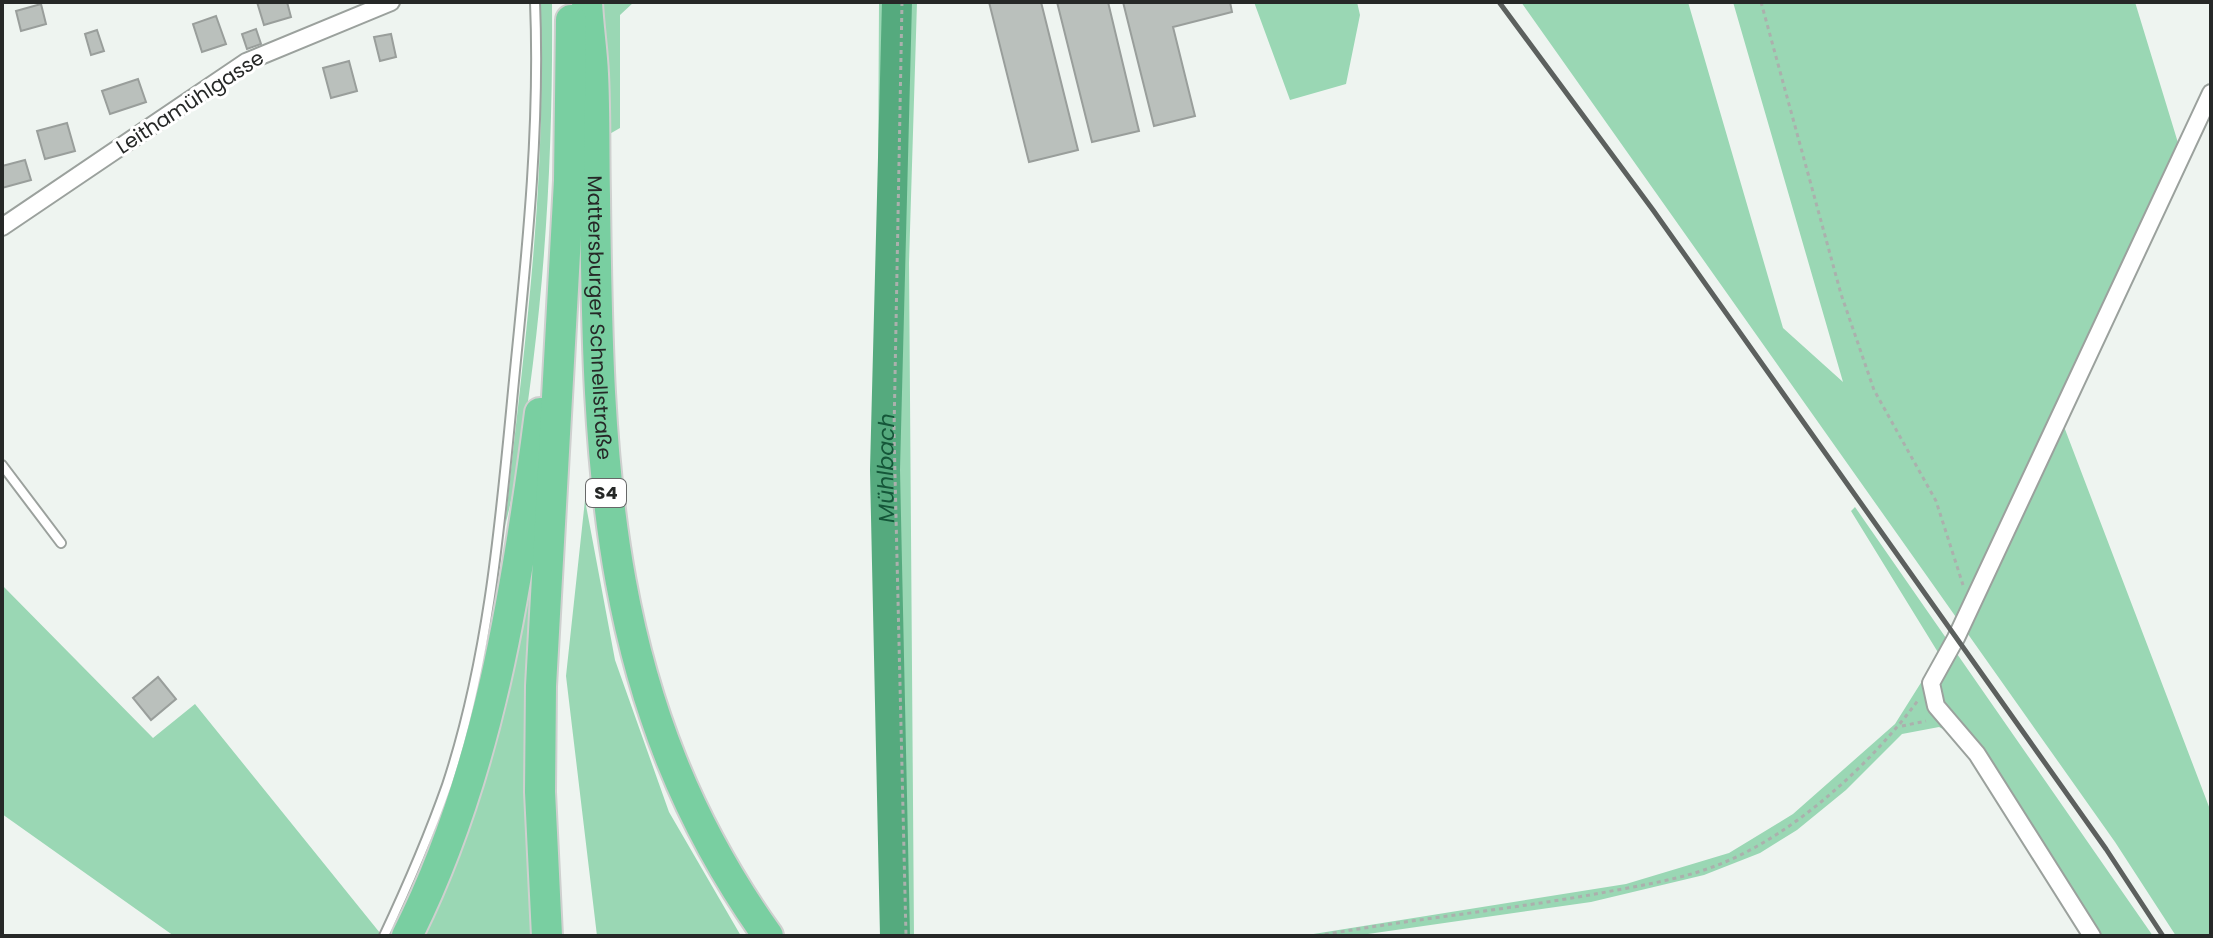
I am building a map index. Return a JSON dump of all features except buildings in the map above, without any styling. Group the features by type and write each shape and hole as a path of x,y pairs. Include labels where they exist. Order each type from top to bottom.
{"highway":[{"name":"Mattersburger Schnellstraße","path":"547,936 540,792 541,686 556,453 553,414 582,7"},
{"name":"Mattersburger Schnellstraße","path":"582,7 593,73 600,404 606,493 623,604 649,705 668,756 719,861 768,936"},
{"path":"556,453 566,415 573,335 582,7"},
{"path":"407,936 435,880 474,762 502,646 527,512 550,336 563,290"}],"street":[{"name":"Leithamühlgasse","path":"2,227 246,62 391,2"},
{"path":"2092,936 1977,754 1949,725 1936,706 1931,683 1976,595 2211,93"}],"lane":[{"path":"384,936 447,784 465,717 486,615 500,525 525,281 533,151 535,2"},
{"path":"2,465 61,543"}],"path":[{"path":"902,2 894,432 906,936"},
{"path":"1761,2 1841,294 1874,390 1936,501 1961,584 1976,595"},
{"path":"1317,936 1569,899 1657,883 1724,863 1775,836 1814,807 1899,726 1931,683"},
{"path":"1899,726 1925,721 1949,725"}],"green space":[{"path":"539,2 552,2 546,228 528,404 505,526 537,199 541,67"},
{"path":"603,2 634,2 620,15 620,128 606,136"},
{"path":"879,2 917,2 909,263 914,936 885,936 877,362"},
{"path":"1254,2 1357,2 1360,15 1346,84 1290,100"},
{"path":"1521,2 1688,2 1783,328 1843,382 1733,2 2135,2 2186,169 2063,424 2211,812 2211,936 2176,936 2115,842"},
{"path":"585,500 615,660 669,812 741,936 597,936 566,676"},
{"path":"1855,507 2153,936 2082,936 1955,735 1939,727 1902,734 1846,790 1797,830 1760,853 1704,875 1591,902 1354,936 1301,936 1626,884 1729,853 1793,814 1895,724 1939,654 1851,511"},
{"path":"515,575 546,581 547,936 407,936"},
{"path":"2,585 153,738 195,704 380,933 378,936 174,936 2,814"}],"waterway":[{"name":"Mühlbach","path":"895,936 885,470 897,2"}],"railway":[{"path":"1499,2 1653,210 2106,849 2163,936"}]}
